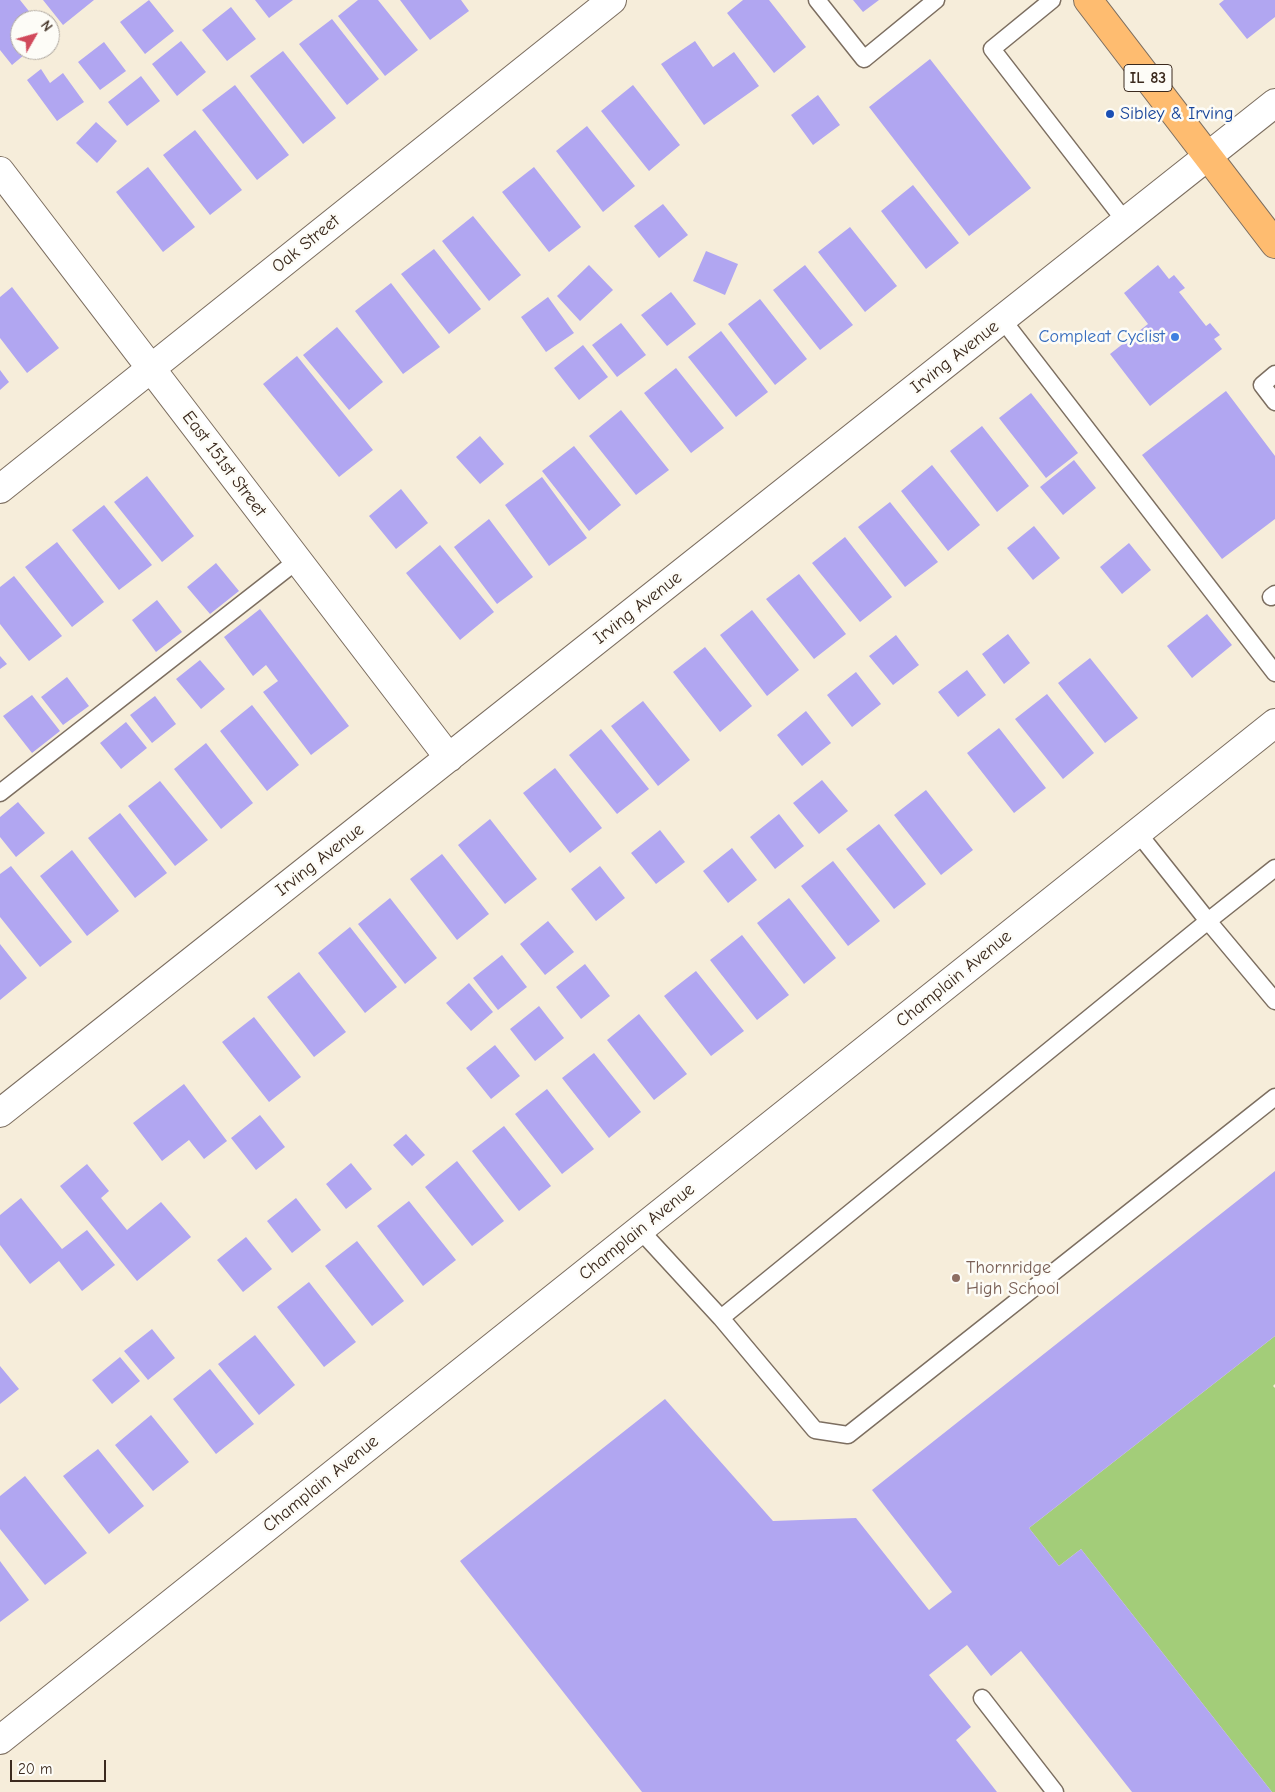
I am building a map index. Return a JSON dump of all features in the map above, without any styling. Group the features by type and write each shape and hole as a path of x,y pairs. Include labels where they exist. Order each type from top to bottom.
{"main road":[{"name":"IL 83","path":"1088,0 1275,244"}],"street":[{"name":"Oak Street","path":"0,489 612,0"},
{"name":"Irving Avenue","path":"0,1113 1275,103"},
{"name":"East 151st Street","path":"2,176 449,758"},
{"name":"Champlain Avenue","path":"0,1740 1275,723"}],"lane":[{"path":"817,0 864,59 936,0"},
{"path":"1052,0 992,49 1126,221"},
{"path":"1002,319 1275,673"},
{"path":"1275,374 1262,385 1275,402"},
{"path":"0,793 298,560"},
{"path":"1138,832 1208,921 1275,1001"},
{"path":"721,1318 1275,868"},
{"path":"640,1230 721,1318 816,1430 848,1435 1275,1097"},
{"path":"982,1698 1056,1792"}],"green space":[{"path":"1275,1336 1275,1384 1273,1386 1275,1388 1275,1792 1272,1792 1081,1549 1059,1566 1029,1528"}],"building":[{"path":"0,0 20,0 28,10 10,10 10,60 18,60 12,65 0,50"},
{"path":"43,0 94,0 63,25 60,21 60,10 51,10"},
{"path":"149,0 174,31 145,54 120,22"},
{"path":"255,0 293,0 269,18"},
{"path":"358,0 378,0 418,50 385,76 338,16"},
{"path":"400,0 461,0 469,11 430,40"},
{"path":"743,0 769,0 806,47 774,73 727,13"},
{"path":"853,0 879,0 863,12"},
{"path":"1224,0 1275,0 1275,17 1247,39 1219,4"},
{"path":"231,7 256,39 227,61 202,30"},
{"path":"332,19 379,79 347,105 299,44"},
{"path":"181,41 206,72 177,96 152,64"},
{"path":"695,41 713,67 734,52 759,86 704,125 661,64"},
{"path":"104,42 126,71 100,90 78,62"},
{"path":"283,51 336,118 303,144 250,76"},
{"path":"930,59 1031,188 969,236 869,107"},
{"path":"41,69 50,83 63,73 84,102 57,121 27,80"},
{"path":"141,76 160,101 127,126 108,102"},
{"path":"235,85 289,155 257,180 202,110"},
{"path":"633,85 680,145 649,171 601,111"},
{"path":"818,95 840,125 813,145 791,115"},
{"path":"96,122 117,141 97,163 76,143"},
{"path":"587,126 635,186 603,212 556,151"},
{"path":"195,130 242,190 210,215 163,155"},
{"path":"148,167 195,227 163,252 116,192"},
{"path":"534,167 581,227 549,252 502,192"},
{"path":"913,185 959,243 926,269 881,211"},
{"path":"663,204 688,235 659,258 634,226"},
{"path":"473,216 521,275 489,301 442,241"},
{"path":"850,227 897,286 865,312 818,252"},
{"path":"434,249 481,309 449,334 401,274"},
{"path":"706,251 738,264 725,295 693,281"},
{"path":"589,265 613,290 580,321 557,296"},
{"path":"805,265 853,325 820,350 773,290"},
{"name":"Compleat Cyclist","path":"1158,265 1169,279 1174,275 1185,288 1179,292 1206,326 1210,323 1220,335 1214,339 1222,349 1150,406 1110,354 1148,324 1124,293"},
{"path":"391,283 440,347 403,374 355,311"},
{"path":"12,287 59,348 27,373 0,338 0,297"},
{"path":"671,292 696,324 667,346 641,315"},
{"path":"548,297 574,333 546,352 521,317"},
{"path":"760,299 807,359 775,385 728,324"},
{"path":"621,323 646,355 617,377 592,345"},
{"path":"337,327 383,382 349,410 303,355"},
{"path":"721,331 768,392 736,417 688,357"},
{"path":"583,345 608,377 579,400 554,368"},
{"path":"297,356 373,450 339,477 263,384"},
{"path":"676,368 724,428 691,453 644,393"},
{"path":"0,370 9,382 0,390"},
{"path":"1226,391 1275,456 1275,519 1222,559 1142,455"},
{"path":"1031,393 1078,453 1046,478 999,418"},
{"path":"621,410 669,470 636,495 589,436"},
{"path":"982,426 1029,486 997,512 950,451"},
{"path":"480,436 504,464 480,484 456,457"},
{"path":"574,446 621,505 589,531 542,471"},
{"path":"1074,460 1096,488 1063,515 1040,487"},
{"path":"932,465 980,525 948,551 901,491"},
{"path":"147,476 194,536 162,562 114,502"},
{"path":"542,477 587,538 549,566 505,505"},
{"path":"401,489 428,523 396,549 369,516"},
{"path":"890,502 938,562 905,587 858,527"},
{"path":"104,505 152,565 119,590 72,530"},
{"path":"489,519 533,577 497,604 454,547"},
{"path":"1034,526 1060,558 1033,580 1007,548"},
{"path":"845,537 892,597 860,622 812,563"},
{"path":"57,542 104,602 72,627 25,567"},
{"path":"1129,543 1151,570 1122,594 1100,567"},
{"path":"440,545 494,612 460,640 406,573"},
{"path":"216,563 239,591 210,614 187,587"},
{"path":"799,574 846,634 814,659 766,599"},
{"path":"14,576 62,636 29,661 0,624 0,587"},
{"path":"157,600 182,632 156,652 132,620"},
{"path":"260,609 349,726 311,755 263,692 278,681 266,665 253,676 224,637"},
{"path":"752,610 799,670 767,696 720,635"},
{"path":"1207,614 1232,645 1192,678 1167,646"},
{"path":"1008,634 1030,663 1004,684 982,654"},
{"path":"896,635 919,665 893,685 869,656"},
{"path":"705,647 752,706 720,732 673,672"},
{"path":"0,656 7,664 0,669"},
{"path":"1090,658 1138,718 1105,743 1058,683"},
{"path":"200,660 225,689 201,709 176,679"},
{"path":"967,670 986,695 958,717 938,692"},
{"path":"856,672 881,704 852,727 827,695"},
{"path":"67,677 89,706 63,725 41,697"},
{"path":"1047,694 1094,753 1063,779 1015,719"},
{"path":"32,695 60,731 32,753 3,716"},
{"path":"155,696 176,724 152,743 130,715"},
{"path":"643,701 690,760 658,786 611,726"},
{"path":"252,705 299,765 267,791 220,731"},
{"path":"806,711 831,743 802,766 777,735"},
{"path":"126,722 147,748 121,769 100,743"},
{"path":"999,728 1046,788 1014,813 967,753"},
{"path":"601,729 649,789 617,814 569,755"},
{"path":"206,743 253,803 221,829 174,769"},
{"path":"555,768 602,828 570,853 523,793"},
{"path":"822,780 848,811 819,834 793,803"},
{"path":"160,781 208,840 175,866 128,806"},
{"path":"926,790 973,850 941,875 894,815"},
{"path":"18,802 45,833 16,857 0,837 0,817"},
{"path":"120,813 167,873 135,898 88,838"},
{"path":"779,814 804,846 775,869 750,837"},
{"path":"490,819 537,879 505,904 458,845"},
{"path":"879,824 926,884 894,909 846,849"},
{"path":"660,830 685,862 656,884 631,853"},
{"path":"732,848 757,880 728,903 703,871"},
{"path":"72,850 119,911 87,936 40,876"},
{"path":"442,854 489,914 457,940 410,879"},
{"path":"833,861 880,921 848,946 801,886"},
{"path":"11,866 72,942 40,967 0,917 0,874"},
{"path":"600,866 625,898 596,921 571,889"},
{"path":"390,898 437,958 405,984 358,924"},
{"path":"789,898 836,958 804,984 757,923"},
{"path":"548,921 574,952 545,975 520,944"},
{"path":"350,927 397,987 365,1013 318,953"},
{"path":"742,935 789,995 757,1020 710,960"},
{"path":"0,944 27,978 0,1000"},
{"path":"502,955 527,987 498,1010 473,978"},
{"path":"585,964 610,996 581,1019 556,987"},
{"path":"696,971 744,1031 711,1056 664,996"},
{"path":"299,972 346,1032 314,1057 267,997"},
{"path":"469,983 493,1012 471,1031 446,1003"},
{"path":"539,1006 564,1038 535,1061 510,1029"},
{"path":"639,1014 687,1074 654,1100 607,1040"},
{"path":"254,1017 301,1077 269,1102 222,1042"},
{"path":"495,1045 520,1076 491,1099 466,1068"},
{"path":"594,1053 641,1112 609,1138 562,1078"},
{"path":"184,1084 227,1141 204,1159 189,1140 162,1161 133,1123"},
{"path":"547,1089 594,1149 562,1174 515,1114"},
{"path":"260,1115 285,1147 256,1170 231,1138"},
{"path":"504,1126 551,1186 519,1211 472,1151"},
{"path":"406,1134 425,1155 412,1166 393,1145"},
{"path":"457,1161 504,1221 472,1246 425,1187"},
{"path":"351,1163 372,1189 346,1209 326,1184"},
{"path":"87,1164 109,1191 101,1198 127,1230 161,1202 191,1237 137,1281 60,1186"},
{"name":"Thornridge High School","path":"1275,1171 1275,1336 1029,1528 1059,1566 1081,1549 1272,1792 1132,1792 1021,1651 991,1676 967,1645 929,1675 971,1727 956,1740 997,1792 642,1792 460,1561 665,1399 773,1521 856,1518 929,1610 952,1592 872,1490"},
{"path":"21,1198 62,1249 87,1230 115,1265 82,1291 59,1261 30,1284 0,1245 0,1215"},
{"path":"296,1198 321,1230 292,1253 267,1221"},
{"path":"409,1201 456,1260 423,1286 377,1226"},
{"path":"246,1237 272,1269 243,1292 217,1260"},
{"path":"357,1241 404,1301 372,1326 325,1266"},
{"path":"309,1282 356,1342 324,1367 277,1307"},
{"path":"152,1329 175,1358 148,1380 124,1351"},
{"path":"255,1335 295,1385 259,1415 218,1364"},
{"path":"120,1357 140,1381 112,1404 92,1380"},
{"path":"0,1366 19,1389 0,1404"},
{"path":"210,1369 254,1424 216,1454 173,1399"},
{"path":"151,1415 189,1462 153,1491 115,1445"},
{"path":"98,1449 144,1506 109,1534 63,1476"},
{"path":"25,1476 87,1553 45,1585 0,1529 0,1496"},
{"path":"0,1561 29,1600 0,1622"}],"place":[{"name":"Sibley & Irving","path":"1110,114"},
{"name":"Compleat Cyclist","path":"1175,337"},
{"name":"Thornridge High School","path":"956,1278"}]}
